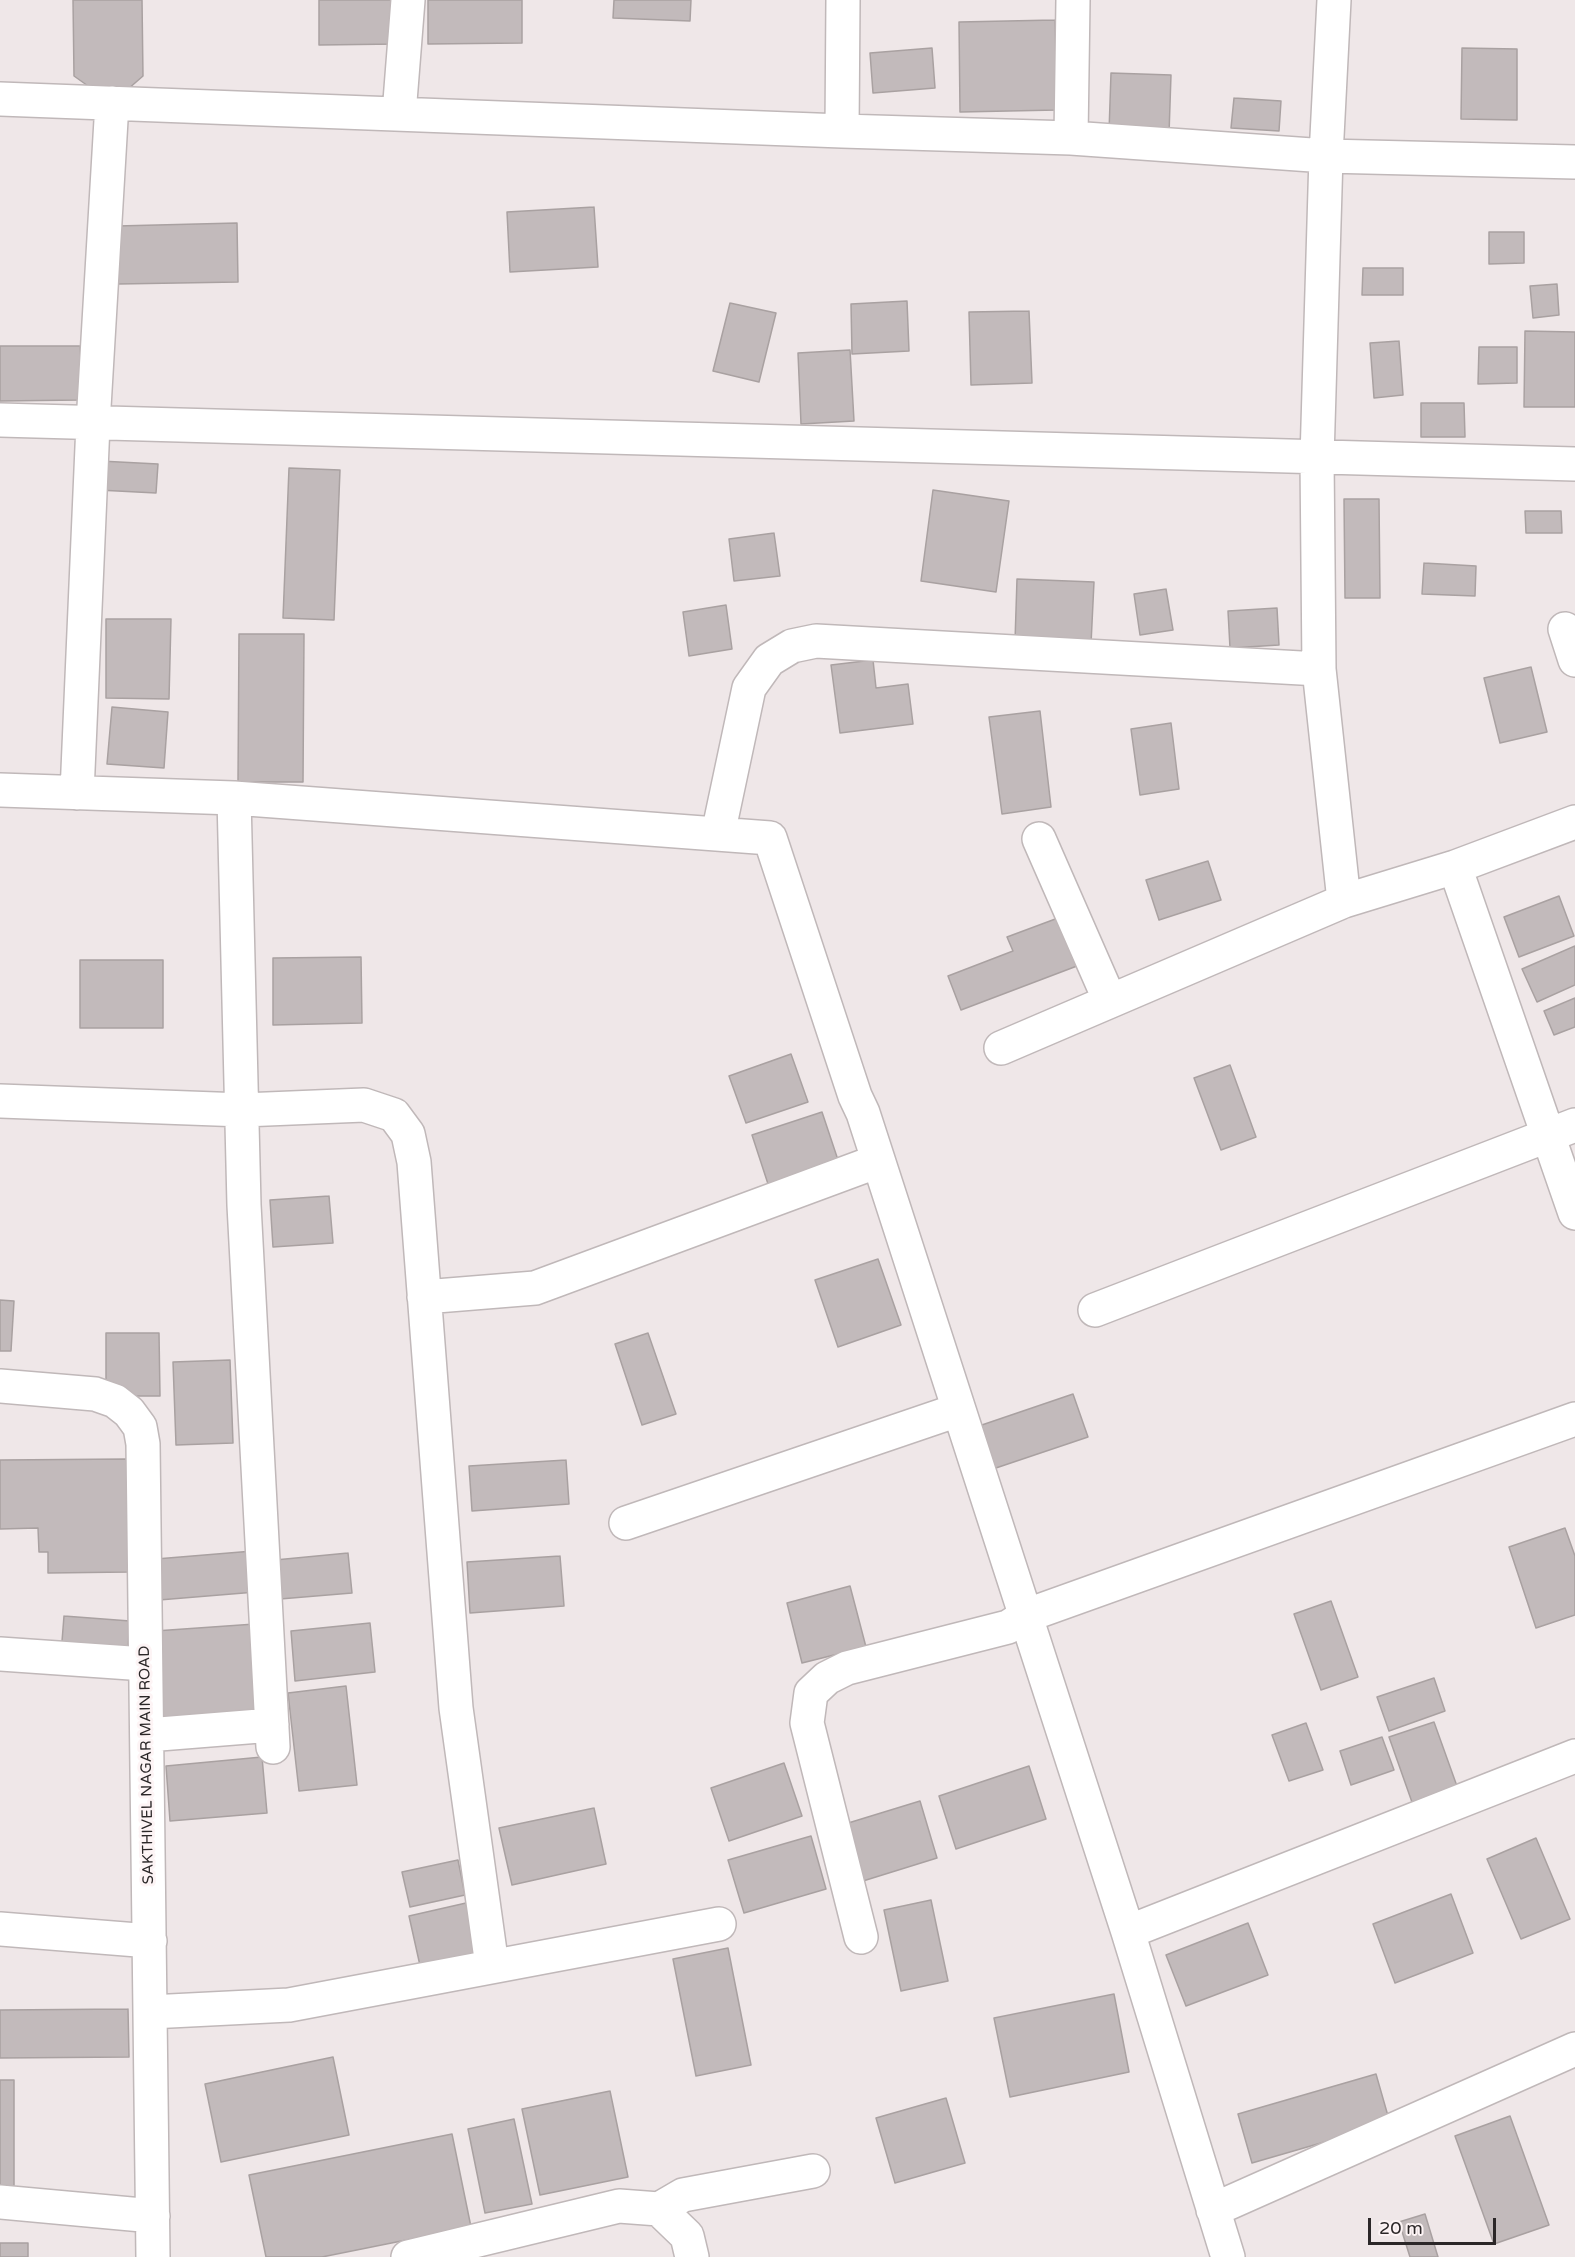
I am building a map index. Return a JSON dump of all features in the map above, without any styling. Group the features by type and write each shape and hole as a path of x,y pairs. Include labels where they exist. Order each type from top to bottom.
{"street":[{"path":"399,114 408,0"},
{"path":"842,131 843,0"},
{"path":"1071,138 1073,0"},
{"path":"1334,0 1326,156 1317,458 1319,669 1344,901"},
{"path":"0,99 1071,138 1326,156 1575,162"},
{"path":"77,793 93,424 112,103"},
{"path":"0,420 1575,464"},
{"path":"1565,628 1575,660"},
{"path":"718,834 749,688 769,660 792,646 816,641 1319,669"},
{"path":"0,790 234,798 770,838 878,1161 1128,1932 1228,2257"},
{"path":"147,1735 272,1736 244,1205 234,798"},
{"path":"1001,1048 1344,901 1455,867 1575,822"},
{"path":"1039,839 1110,1001"},
{"path":"1455,867 1561,1130 1575,1213"},
{"path":"0,1101 243,1110 364,1105 394,1115 408,1134 414,1162 456,1708 492,1966"},
{"path":"1095,1310 1561,1130"},
{"path":"424,1297 535,1288 878,1161"},
{"name":"SAKTHIVEL NAGAR MAIN ROAD","path":"0,1386 95,1394 115,1401 129,1412 140,1427 143,1444 153,2257"},
{"path":"626,1523 958,1410"},
{"path":"861,1937 807,1723 811,1693 827,1678 846,1668 1008,1627 1024,1616 1575,1419"},
{"path":"0,1654 146,1664"},
{"path":"1128,1932 1575,1756"},
{"path":"150,2012 289,2005 719,1924"},
{"path":"0,1929 150,1941"},
{"path":"1213,2210 1575,2049"},
{"path":"408,2257 619,2206 659,2209 683,2195 813,2171"},
{"path":"0,2202 153,2216"},
{"path":"659,2209 687,2236 692,2257"}],"building":[{"path":"73,0 142,0 143,76 112,103 74,76"},
{"path":"319,0 397,0 397,44 319,45"},
{"path":"428,0 522,0 522,43 428,44"},
{"path":"614,0 691,0 690,21 613,18"},
{"path":"1055,20 1057,110 960,112 959,22"},
{"path":"932,48 935,88 873,93 870,53"},
{"path":"1462,48 1517,49 1517,120 1461,119"},
{"path":"1111,73 1171,75 1169,134 1109,132"},
{"path":"1234,98 1281,101 1279,131 1231,128"},
{"path":"594,207 598,267 510,272 507,212"},
{"path":"237,223 238,282 118,284 117,226"},
{"path":"1489,232 1524,232 1524,263 1489,264"},
{"path":"1363,268 1403,268 1403,295 1362,295"},
{"path":"1557,284 1559,315 1533,318 1530,286"},
{"path":"907,301 909,351 852,354 851,304"},
{"path":"730,303 776,313 759,382 713,371"},
{"path":"1029,311 1032,383 971,385 969,312"},
{"path":"1525,331 1575,332 1575,407 1524,407"},
{"path":"1399,341 1403,395 1374,398 1370,343"},
{"path":"0,346 80,346 80,400 0,401"},
{"path":"1479,347 1517,347 1517,383 1478,384"},
{"path":"850,350 854,421 801,424 798,353"},
{"path":"1421,403 1464,403 1465,437 1421,437"},
{"path":"100,461 158,464 156,493 98,490"},
{"path":"289,468 340,470 334,620 283,618"},
{"path":"933,490 1009,501 996,592 921,581"},
{"path":"1344,499 1379,499 1380,598 1345,598"},
{"path":"1525,511 1561,511 1562,533 1526,533"},
{"path":"774,533 780,576 734,581 729,539"},
{"path":"1424,563 1476,566 1475,596 1422,594"},
{"path":"1017,579 1094,582 1091,644 1015,641"},
{"path":"1166,589 1173,630 1140,635 1134,594"},
{"path":"726,605 732,649 689,656 683,612"},
{"path":"1277,608 1279,645 1230,648 1228,611"},
{"path":"106,619 171,619 169,699 106,698"},
{"path":"239,634 304,634 303,782 238,782"},
{"path":"873,660 876,688 908,684 913,724 840,733 831,665"},
{"path":"1531,667 1547,732 1500,743 1484,678"},
{"path":"112,707 168,712 164,768 107,764"},
{"path":"1040,711 1051,807 1002,814 989,717"},
{"path":"1171,723 1179,789 1140,795 1131,729"},
{"path":"1208,861 1221,900 1159,920 1146,880"},
{"path":"1559,896 1574,936 1519,957 1504,917"},
{"path":"1058,918 1077,966 961,1010 948,976 1013,951 1007,937"},
{"path":"1575,946 1575,985 1537,1002 1522,969"},
{"path":"361,957 362,1023 273,1025 273,958"},
{"path":"80,960 163,960 163,1028 80,1028"},
{"path":"1575,998 1575,1027 1554,1035 1544,1011"},
{"path":"791,1054 808,1102 746,1123 729,1076"},
{"path":"1230,1065 1256,1137 1221,1150 1194,1078"},
{"path":"822,1112 839,1163 769,1187 752,1135"},
{"path":"329,1196 333,1243 273,1247 270,1200"},
{"path":"878,1259 901,1325 838,1347 815,1280"},
{"path":"0,1300 14,1301 11,1351 0,1351"},
{"path":"106,1333 159,1333 160,1396 106,1396"},
{"path":"648,1333 676,1414 642,1425 615,1344"},
{"path":"230,1360 233,1443 176,1445 173,1362"},
{"path":"1073,1394 1088,1437 987,1471 973,1428"},
{"path":"127,1459 128,1572 48,1573 48,1552 39,1552 38,1528 0,1529 0,1460"},
{"path":"566,1460 569,1504 472,1511 469,1466"},
{"path":"1565,1528 1575,1556 1575,1615 1536,1628 1509,1547"},
{"path":"253,1551 256,1592 159,1600 156,1559"},
{"path":"348,1553 352,1593 280,1599 275,1560"},
{"path":"560,1556 564,1606 470,1613 467,1562"},
{"path":"850,1586 866,1647 802,1663 787,1603"},
{"path":"1331,1601 1358,1677 1321,1690 1294,1614"},
{"path":"64,1616 130,1621 127,1659 61,1654"},
{"path":"370,1623 375,1672 295,1681 291,1631"},
{"path":"255,1624 261,1712 161,1719 155,1631"},
{"path":"1434,1678 1445,1711 1389,1731 1377,1697"},
{"path":"346,1686 357,1785 299,1791 288,1693"},
{"path":"1434,1722 1458,1789 1413,1805 1389,1737"},
{"path":"1306,1723 1323,1770 1289,1781 1272,1735"},
{"path":"1382,1737 1394,1770 1351,1785 1340,1751"},
{"path":"262,1757 267,1813 170,1821 166,1766"},
{"path":"784,1763 802,1816 729,1841 711,1788"},
{"path":"1029,1766 1046,1819 956,1849 939,1796"},
{"path":"920,1801 937,1858 863,1881 845,1824"},
{"path":"594,1808 606,1864 512,1885 499,1828"},
{"path":"811,1836 826,1889 744,1913 728,1860"},
{"path":"1536,1838 1570,1919 1521,1939 1487,1859"},
{"path":"458,1860 465,1895 410,1907 402,1872"},
{"path":"1451,1894 1473,1953 1395,1983 1373,1924"},
{"path":"931,1900 948,1981 901,1991 884,1910"},
{"path":"466,1903 478,1958 421,1970 409,1916"},
{"path":"1248,1923 1268,1975 1186,2006 1166,1955"},
{"path":"728,1948 751,2065 696,2076 673,1959"},
{"path":"1114,1994 1129,2072 1010,2097 994,2018"},
{"path":"128,2009 129,2057 0,2058 0,2010"},
{"path":"333,2057 349,2135 221,2162 205,2084"},
{"path":"1376,2074 1390,2123 1252,2163 1238,2114"},
{"path":"0,2080 14,2080 14,2196 0,2196"},
{"path":"610,2091 628,2177 540,2195 522,2109"},
{"path":"946,2098 965,2163 895,2183 876,2118"},
{"path":"1510,2116 1549,2225 1494,2244 1455,2136"},
{"path":"514,2119 532,2204 485,2213 468,2129"},
{"path":"452,2134 471,2227 322,2257 266,2257 249,2175"},
{"path":"1425,2214 1438,2257 1410,2257 1399,2222"},
{"path":"0,2243 28,2243 28,2257 0,2257"}]}
